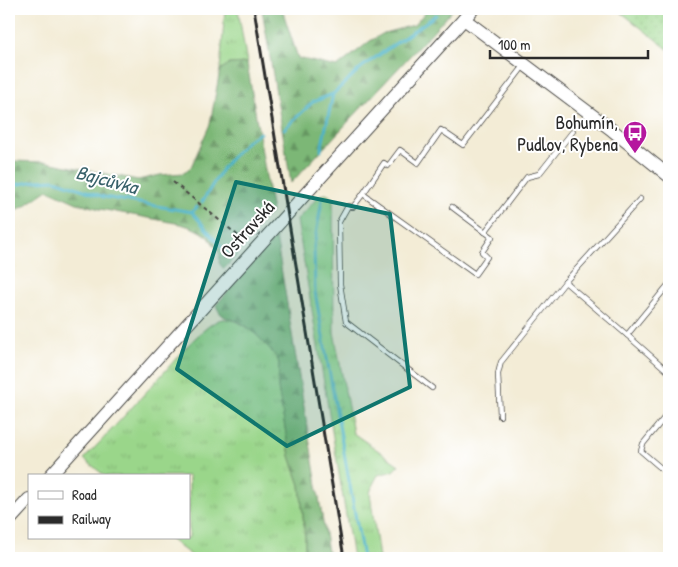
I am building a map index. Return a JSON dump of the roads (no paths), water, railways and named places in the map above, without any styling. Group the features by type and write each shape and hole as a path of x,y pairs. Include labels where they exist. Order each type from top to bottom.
{"main road":[{"name":"Ostravská","path":"52,474 473,9"},
{"path":"464,19 669,176"},
{"path":"9,521 28,500"}],"lane":[{"path":"432,388 346,322 340,284 339,222 348,206 353,207 384,163 388,166 400,150 418,163 441,130 463,145 525,65"},
{"path":"485,232 527,178 539,174 573,131"},
{"path":"363,194 475,274 487,257 482,252 492,237 452,207"},
{"path":"500,416 498,374 501,362 565,282 640,199"},
{"path":"565,282 669,372"},
{"path":"627,335 669,284"},
{"path":"669,412 643,444 641,450 669,475"}],"waterway":[{"name":"Bajcůvka","path":"284,129 313,102 333,94 362,67 436,15"},
{"path":"321,150 333,94"},
{"name":"Bajcůvka","path":"202,202 224,166 247,141 260,133"},
{"name":"Bajcůvka","path":"9,186 55,180 104,197 192,212 197,207"},
{"path":"322,200 314,246 315,292 363,558"},
{"path":"192,212 230,257"}],"railway":[{"path":"254,9 344,558"}],"place":[{"name":"Bohumín, Pudlov, Rybena","path":"635,154"}]}
